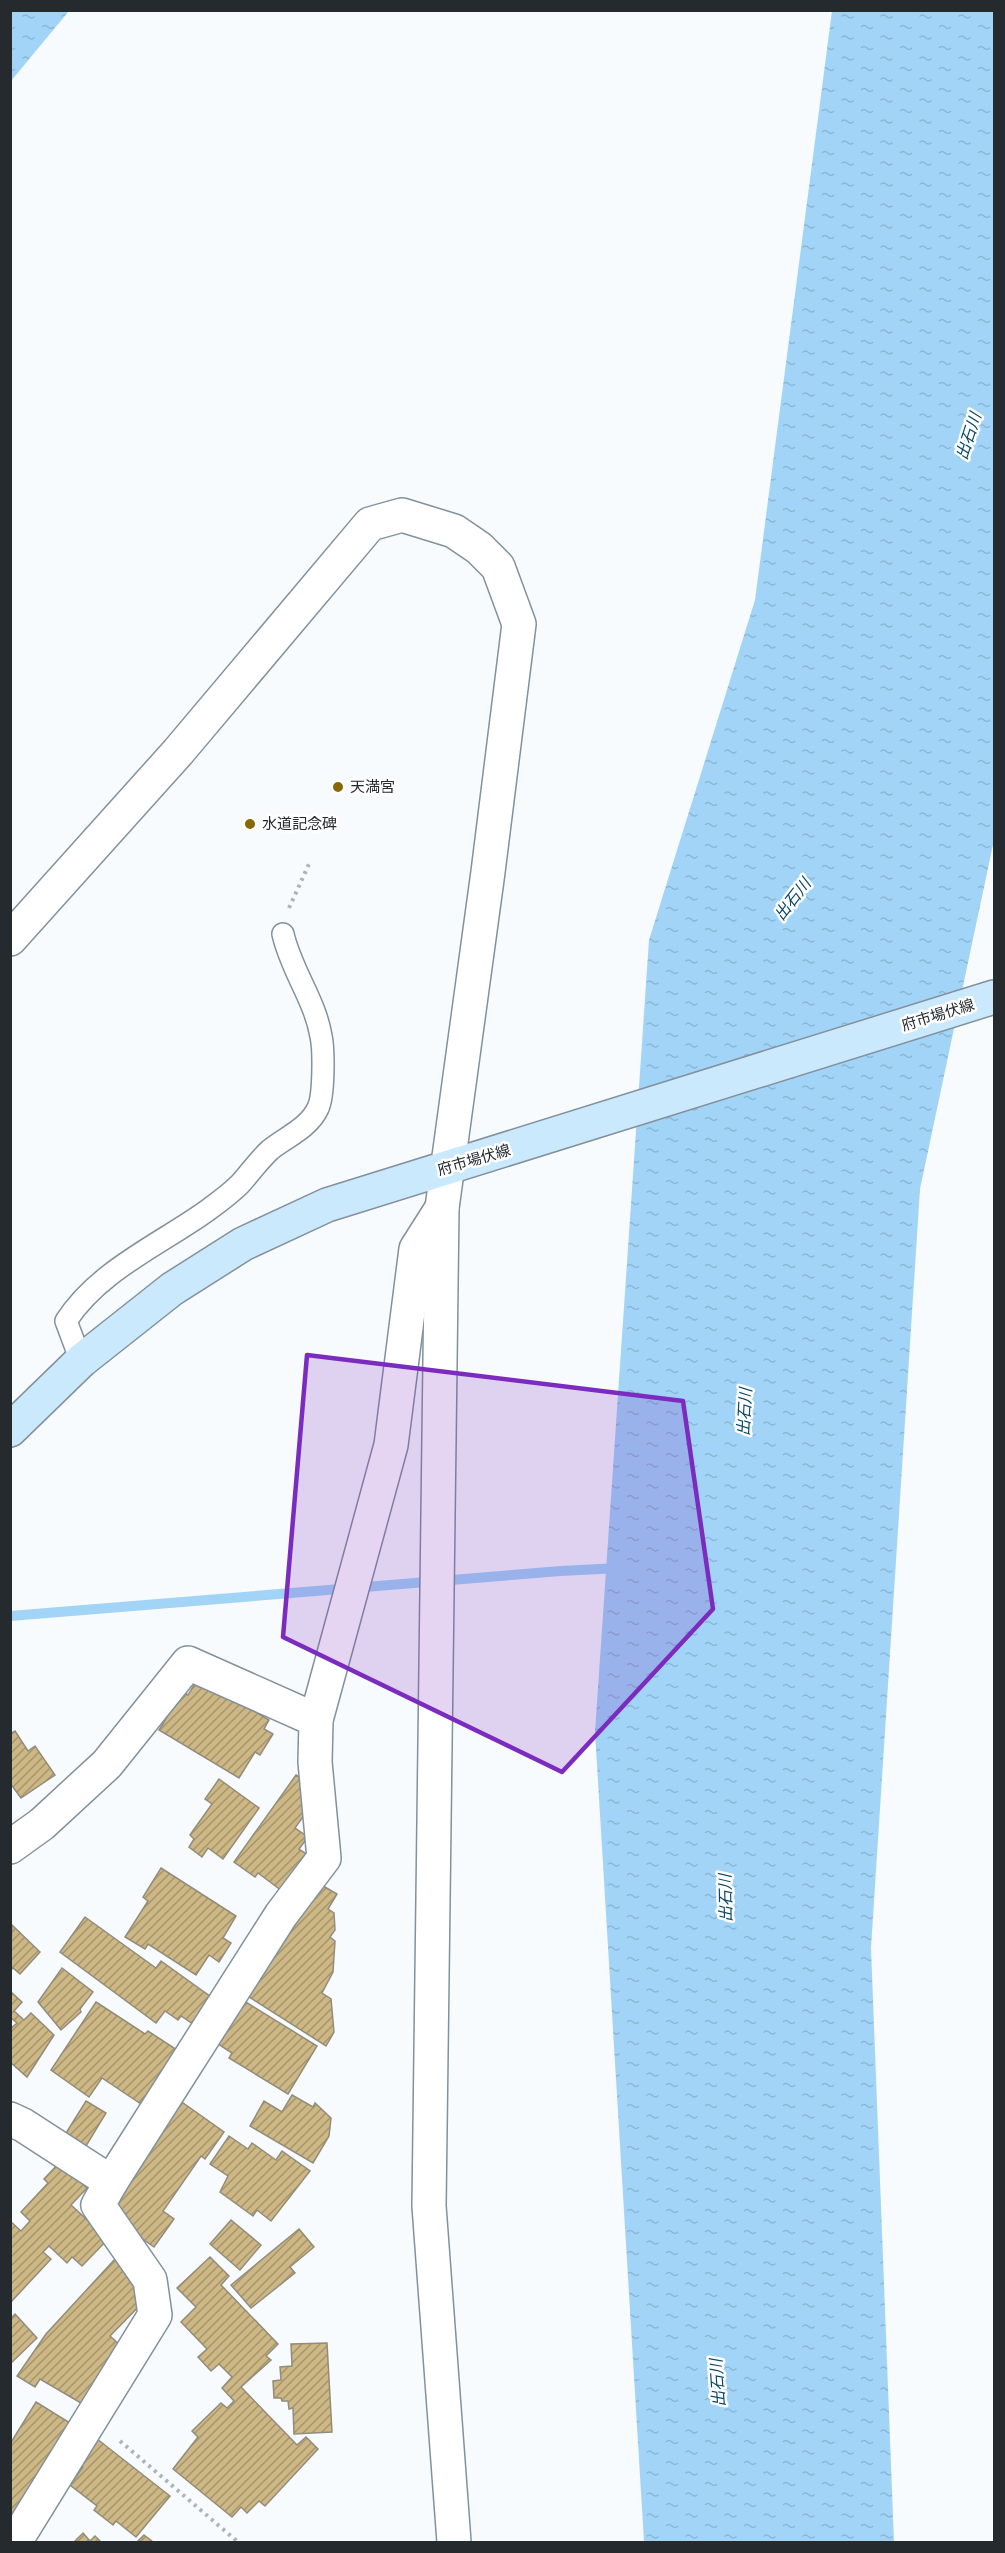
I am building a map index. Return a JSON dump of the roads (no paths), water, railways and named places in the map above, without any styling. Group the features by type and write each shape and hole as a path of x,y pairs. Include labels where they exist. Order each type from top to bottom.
{"main road":[{"name":"府市場伏線","path":"10,1430 81,1361 172,1288 243,1244 327,1205 994,998"}],"street":[{"path":"10,939 178,752 370,524 402,515 454,531 479,548 498,567 519,624 442,1208 429,2206 454,2542"},
{"path":"15,2542 155,2315 150,2280 98,2205 281,1915 324,1858 315,1762 316,1720 391,1445 416,1249 442,1208"},
{"path":"10,1847 42,1824 107,1764 188,1663 316,1720"},
{"path":"10,2119 111,2182"}],"lane":[{"path":"81,1361 66,1321 75,1306 122,1266 209,1209 238,1186 270,1150 303,1126 318,1108 321,1096 322,1038 306,991 287,951 283,934"}],"water":[{"path":"10,11 69,11 11,81"},
{"name":"出石川","path":"832,11 994,11 994,840 920,1189 871,1948 894,2542 644,2542 595,1732 649,940 755,600"}],"waterway":[{"path":"10,1616 620,1568"}],"place":[{"name":"天満宮","path":"338,787"},
{"name":"水道記念碑","path":"250,824"}]}
